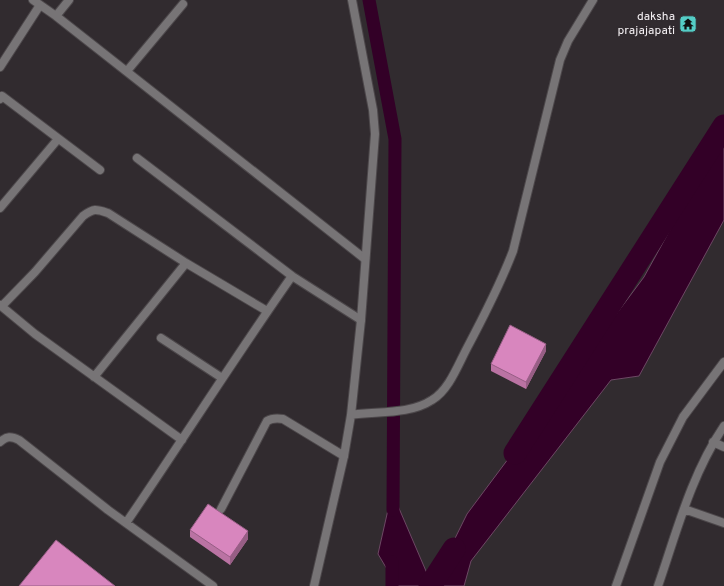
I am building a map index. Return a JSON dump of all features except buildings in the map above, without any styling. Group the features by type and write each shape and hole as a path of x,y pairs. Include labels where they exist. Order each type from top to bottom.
{"street":[{"path":"33,0 127,71 365,258"},
{"path":"56,16 70,0"},
{"path":"314,586 344,456 351,415 361,320 375,134 373,110 352,0"},
{"path":"351,415 398,411 416,407 432,400 448,385 500,285 513,251 560,60 568,41 590,1"},
{"path":"127,71 183,4"},
{"path":"0,67 40,5"},
{"path":"1,96 100,170"},
{"path":"0,208 58,139"},
{"path":"137,158 292,276 361,320"},
{"path":"182,440 35,334 1,306 35,272 83,216 91,210 100,210 108,213 186,263 267,311"},
{"path":"94,377 186,263"},
{"path":"126,523 267,311 292,276"},
{"path":"161,338 222,378"},
{"path":"616,586 660,462 683,417 724,362"},
{"path":"221,509 267,421 271,419 283,419 344,456"},
{"path":"658,586 699,470 713,442 724,426"},
{"path":"0,442 6,437 12,436 19,440 126,523 213,586"},
{"path":"713,442 724,448"},
{"path":"684,509 724,523"}],"shaded area":[{"path":"724,132 724,220 639,376 611,380 471,561 464,586 397,586 378,554 392,492 432,585 467,514 644,277"}],"waterway":[{"path":"369,0 395,139 393,510"},
{"path":"515,453 724,126"},
{"path":"430,586 454,549"},
{"path":"392,562 392,586"}],"place":[{"name":"daksha prajajapati","path":"688,24"}]}
